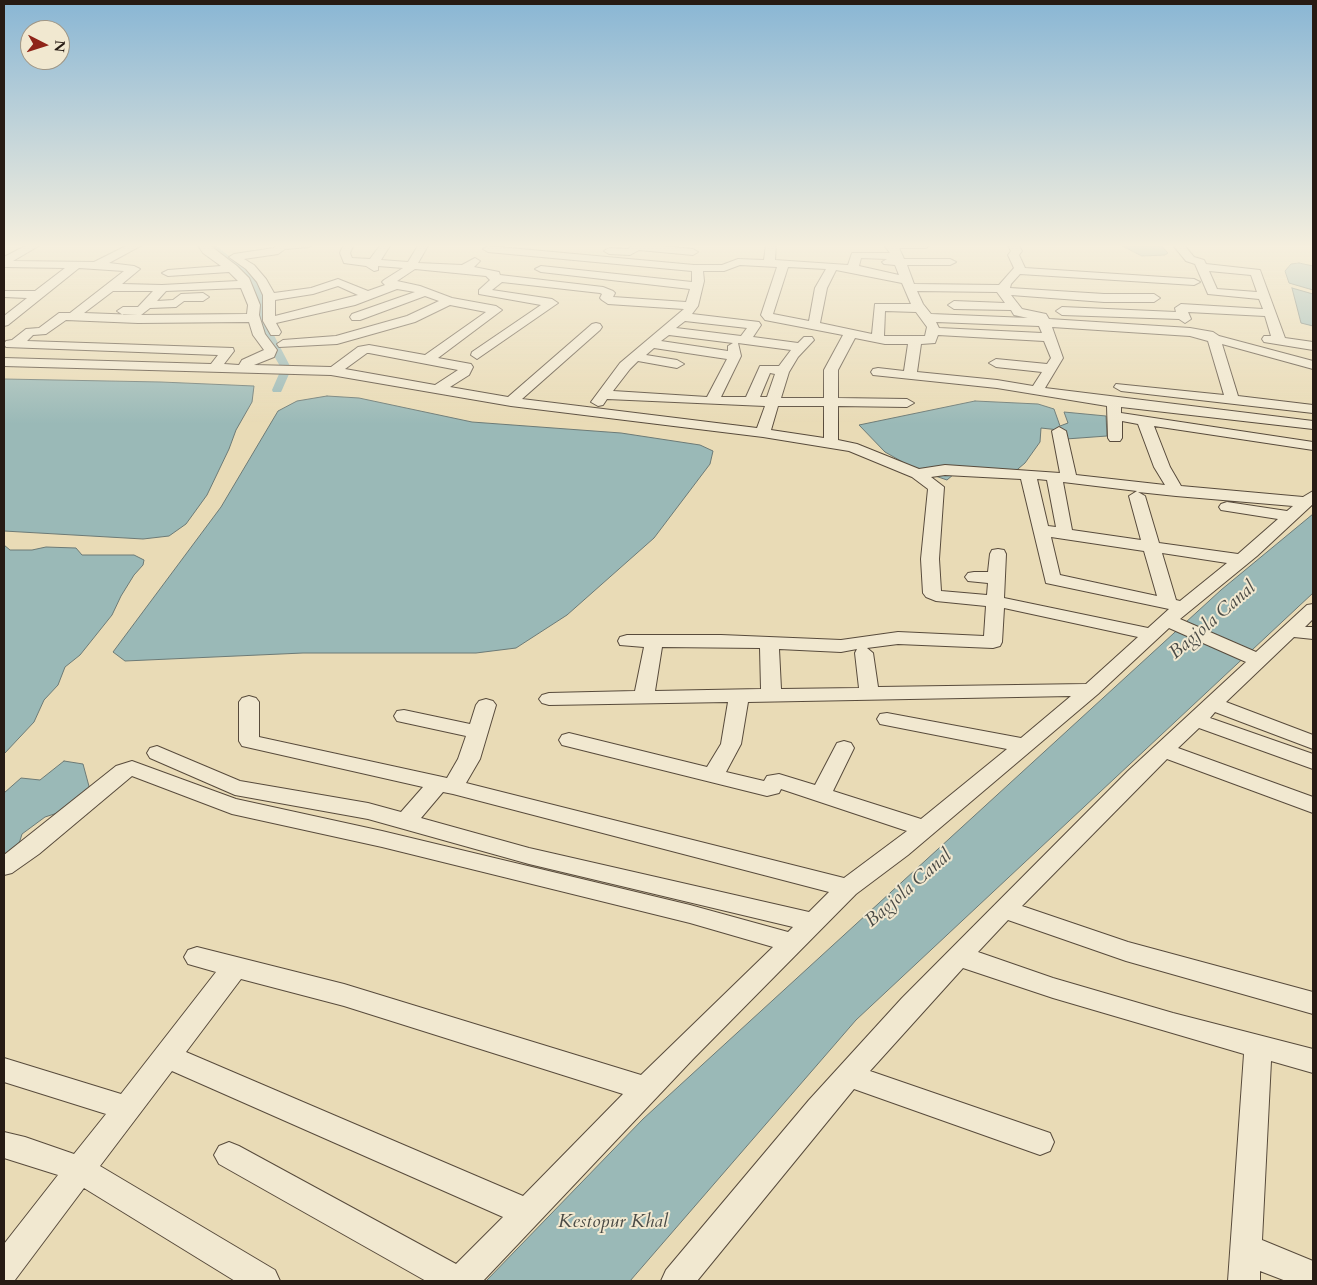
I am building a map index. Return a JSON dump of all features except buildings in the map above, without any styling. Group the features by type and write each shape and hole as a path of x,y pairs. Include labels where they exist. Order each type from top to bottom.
{"street":[{"path":"4,322 26,304"},
{"path":"82,309 89,304"},
{"path":"9,344 30,332 42,331 61,316 82,309 176,304"},
{"path":"243,369 247,363 271,352 259,335 251,304"},
{"path":"268,304 269,322 302,369"},
{"path":"269,322 337,304"},
{"path":"356,318 393,304"},
{"path":"283,344 337,340 411,319 443,304"},
{"path":"426,360 496,310 462,304"},
{"path":"476,355 551,304"},
{"path":"664,304 692,306"},
{"path":"772,304 768,316 817,325 879,342 931,340 933,331 928,318 917,304"},
{"path":"763,433 783,370 802,348 817,325 819,304"},
{"path":"954,304 1014,307"},
{"path":"1013,304 1021,314 1040,316 1057,358 1037,391"},
{"path":"1266,304 1279,340"},
{"path":"590,412 603,394 636,357 684,317 692,306"},
{"path":"879,342 879,307 919,308"},
{"path":"1269,313 1181,308 1184,318 1195,332 1313,364"},
{"path":"82,309 124,319 254,318"},
{"path":"1057,310 1237,322"},
{"path":"684,317 755,325 733,348 735,356 712,401"},
{"path":"928,318 1044,322 1195,332 1214,331 1313,346"},
{"path":"511,402 596,327"},
{"path":"667,331 802,348"},
{"path":"933,331 1049,337"},
{"path":"831,443 830,403 832,367 842,344 851,334"},
{"path":"1213,336 1232,400"},
{"path":"910,375 915,341"},
{"path":"9,344 228,351 214,368"},
{"path":"652,344 735,356"},
{"path":"39,363 56,348"},
{"path":"334,371 363,350 369,349 466,367 464,372 438,389"},
{"path":"636,357 677,364"},
{"path":"353,358 456,377"},
{"path":"4,362 334,371 511,402 763,433 831,443 863,450 917,474 932,483 938,490 930,546 932,593 944,597 1171,619"},
{"path":"996,363 1052,369"},
{"path":"751,402 765,368 783,370"},
{"path":"878,372 997,384 1115,409 1144,420 1313,446"},
{"path":"1121,387 1313,409"},
{"path":"603,394 712,401 907,403"},
{"path":"1115,409 1313,425"},
{"path":"1115,409 1115,438"},
{"path":"1144,420 1162,466 1176,491"},
{"path":"1059,431 1060,480 1065,534"},
{"path":"917,474 945,470 1028,474 1137,496 1303,505"},
{"path":"1028,474 1051,578 1055,581 1171,619 1248,655"},
{"path":"1060,480 1303,505"},
{"path":"1137,496 1171,619"},
{"path":"462,1281 646,1089 791,942 848,888 1091,690 1303,505"},
{"path":"1040,530 1241,560"},
{"path":"627,641 654,640 841,646 898,638 992,642 998,554"},
{"path":"974,577 996,578"},
{"path":"677,1281 848,1074 959,956 1004,909 1204,712 1248,655 1288,631 1313,609"},
{"path":"1288,631 1313,632"},
{"path":"644,698 654,640"},
{"path":"769,643 772,696"},
{"path":"864,653 869,693"},
{"path":"549,699 1091,690"},
{"path":"713,776 731,744 739,696"},
{"path":"249,702 249,741 446,785 848,888"},
{"path":"406,821 446,785 469,758 486,705"},
{"path":"1204,712 1313,742"},
{"path":"1204,712 1313,762"},
{"path":"404,716 478,732"},
{"path":"887,720 1023,745"},
{"path":"570,740 767,789 771,788 776,781 924,828"},
{"path":"821,794 844,748"},
{"path":"1164,750 1313,805"},
{"path":"157,753 235,788 359,809 529,856 813,922"},
{"path":"4,866 31,848 124,771 132,768 232,806 382,839 690,914 791,942"},
{"path":"1004,909 1126,951 1313,1003"},
{"path":"959,956 1053,988 1258,1048 1313,1061"},
{"path":"197,957 336,992 646,1089"},
{"path":"4,1269 235,967"},
{"path":"1244,1281 1258,1048"},
{"path":"167,1056 528,1213"},
{"path":"4,1070 127,1108"},
{"path":"848,1074 1040,1142"},
{"path":"4,1145 25,1150 80,1170 264,1281"},
{"path":"229,1155 455,1281"},
{"path":"1246,1249 1313,1277"}],"water":[{"path":"1296,304 1313,304 1313,326 1301,323"},
{"path":"4,379 254,386 252,402 236,430 207,495 186,524 169,536 143,539 4,531"},
{"path":"327,396 359,398 472,422 621,433 700,445 713,451 710,464 654,538 567,615 516,648 476,653 303,653 125,661 113,652 221,507 278,411 297,401"},
{"path":"975,401 1038,404 1054,409 1060,426 1068,423 1064,412 1106,416 1107,436 1066,439 1059,430 1041,428 1040,442 1025,463 1012,474 954,474 947,480 915,469 885,452 859,425"},
{"name":"Kestopur Khal","path":"1313,514 1313,593 856,1020 630,1281 486,1281 643,1119 1221,590"},
{"path":"4,545 10,550 32,550 46,547 76,548 82,555 134,555 144,560 143,565 134,575 121,596 112,615 80,655 65,667 58,685 44,700 34,722 4,754"},
{"path":"64,761 83,764 90,790 73,808 45,817 22,834 15,857 4,865 4,793 21,778 40,780"}],"waterway":[{"path":"259,304 260,318 266,333 285,366"},
{"path":"277,390 284,374"}],"water label":[{"name":"Bagjola Canal","path":"1213,621"},
{"name":"Bagjola Canal","path":"909,889"}]}
